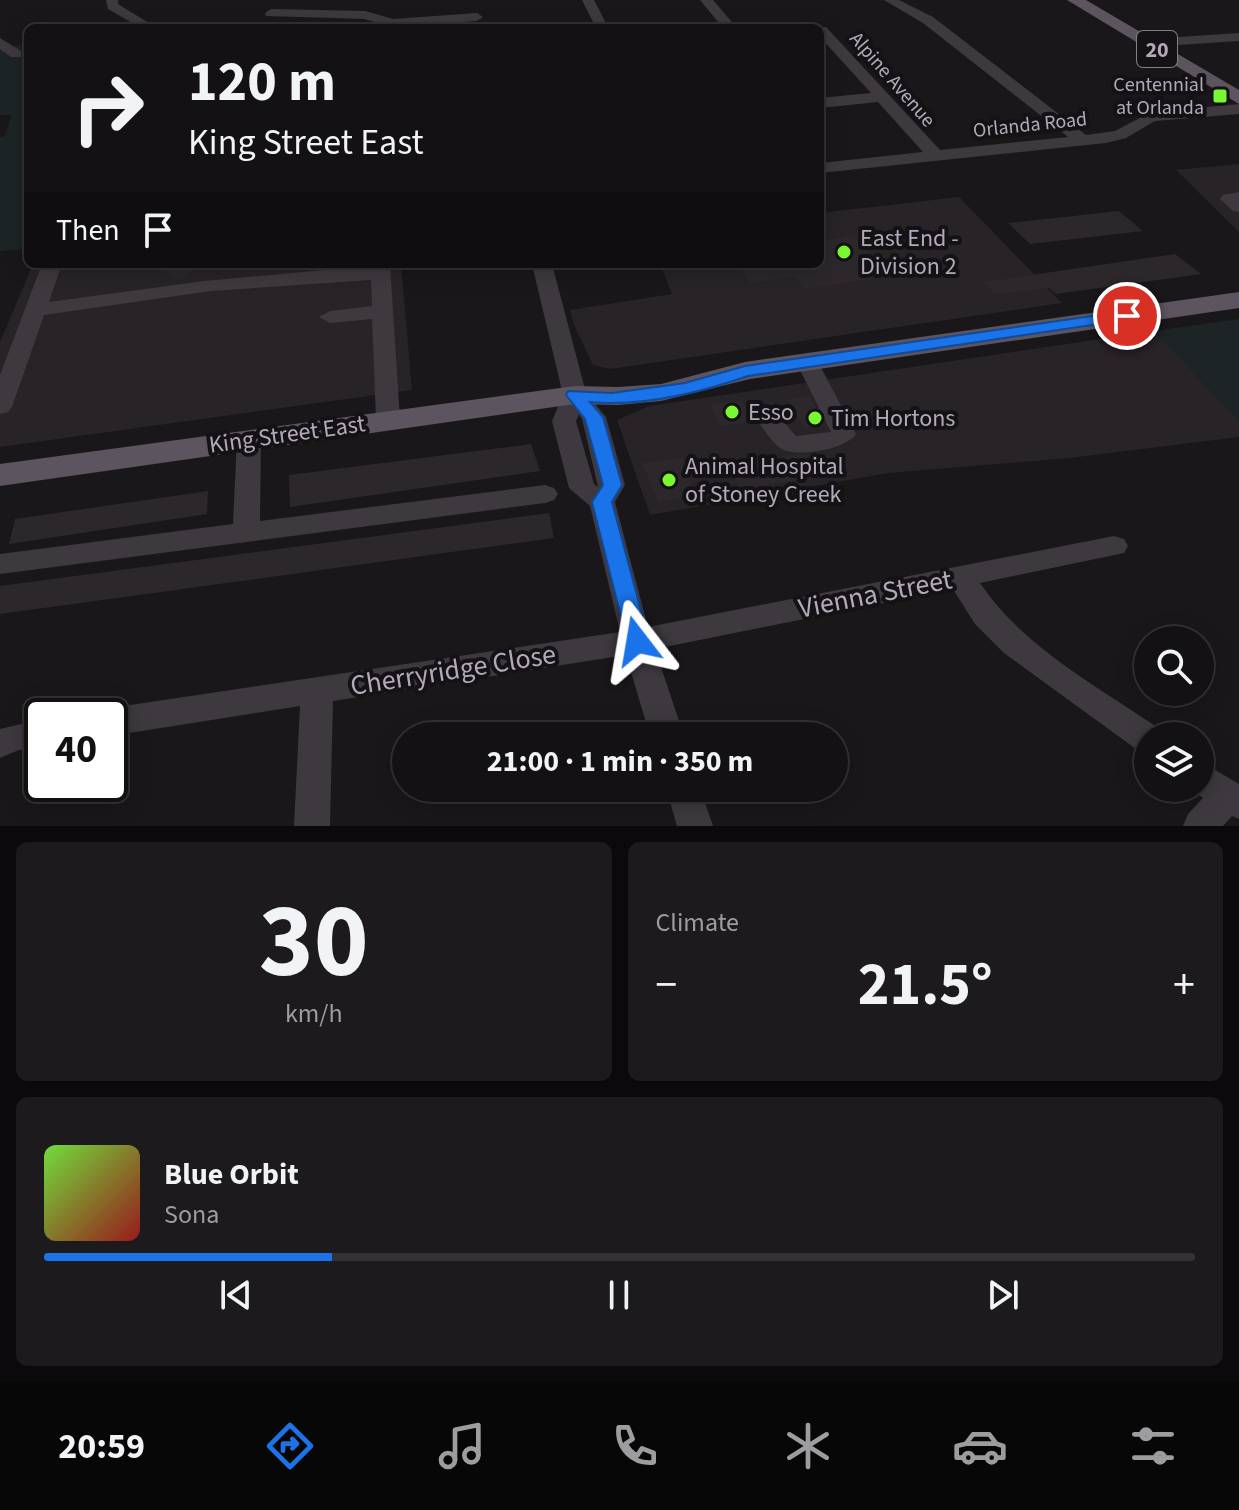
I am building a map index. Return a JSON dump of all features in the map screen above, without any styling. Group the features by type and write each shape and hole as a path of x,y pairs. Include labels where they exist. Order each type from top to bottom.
{"main road":[{"name":"20","path":"1075,0 1239,98"},
{"name":"King Street East","path":"0,475 575,395 612,398 706,385 745,371 1239,300"}],"street":[{"path":"112,0 112,6 143,24"},
{"path":"270,16 365,15 392,23 478,22 471,0"},
{"path":"588,0 599,21"},
{"path":"706,0 727,24"},
{"path":"890,0 928,20 1082,140"},
{"name":"Alpine Avenue","path":"824,33 935,155"},
{"path":"1147,43 1239,37"},
{"path":"0,42 16,54"},
{"path":"824,103 879,97"},
{"name":"Orlanda Road","path":"824,168 1120,135 1151,117 1239,109"},
{"path":"1239,197 1229,199 1239,207"},
{"path":"0,407 51,268"},
{"path":"37,310 210,286 381,268 388,419"},
{"path":"543,268 575,395 564,421 582,488 602,502 637,641 663,722"},
{"path":"332,313 383,307"},
{"path":"772,424 790,444 832,441 844,434 828,405 826,393 807,362"},
{"path":"246,533 249,439"},
{"path":"0,564 545,494"},
{"name":"Vienna Street","path":"637,641 1114,546"},
{"path":"960,576 986,616 1015,645 1134,729"},
{"name":"Cherryridge Close","path":"128,719 637,641"},
{"name":"Cherryridge Close","path":"312,826 317,690"},
{"path":"0,744 24,736"},
{"path":"1201,826 1222,791"},
{"path":"687,802 695,826"}],"shaded area":[{"path":"24,45 24,249 0,251 0,137 4,137 12,115 0,115 0,46"},
{"path":"1239,164 1239,232 1176,170"},
{"path":"959,197 1062,303 610,369 593,365 570,310 672,294 662,268 824,268 824,213"},
{"path":"31,268 401,268 412,390 0,447 0,342"},
{"path":"1239,319 1239,419 1154,331"},
{"path":"1154,331 1239,419 1239,437 1070,458 888,473 650,515 617,420 649,406"}],"building":[{"path":"1119,211 1143,231 1030,244 1008,223"},
{"name":"East End - Division 2","path":"855,236 887,276 805,289 796,277 750,283 741,268 824,268 824,240"},
{"path":"1175,254 1201,274 1056,294 1049,288 995,294 983,282"},
{"path":"161,268 198,268 179,280"},
{"path":"810,396 824,425 804,428 788,399"},
{"path":"742,400 753,422 719,426 710,404"},
{"path":"531,444 540,471 290,507 289,475"},
{"path":"807,455 819,477 739,489 727,465"},
{"name":"Animal Hospital of Stoney Creek","path":"681,458 686,461 694,496 658,502 642,463"},
{"path":"208,491 207,514 9,544 15,519"},
{"path":"549,513 554,538 0,614 0,586"}],"place":[{"name":"Centennial at Orlanda","path":"1220,96"},
{"name":"East End - Division 2","path":"844,252"},
{"name":"Esso","path":"732,412"},
{"name":"Tim Hortons","path":"815,418"},
{"name":"Animal Hospital of Stoney Creek","path":"669,480"}],"route":[{"path":"637,641 602,502 612,485 594,417 575,395 612,398 706,385 745,371 1127,316"}]}
